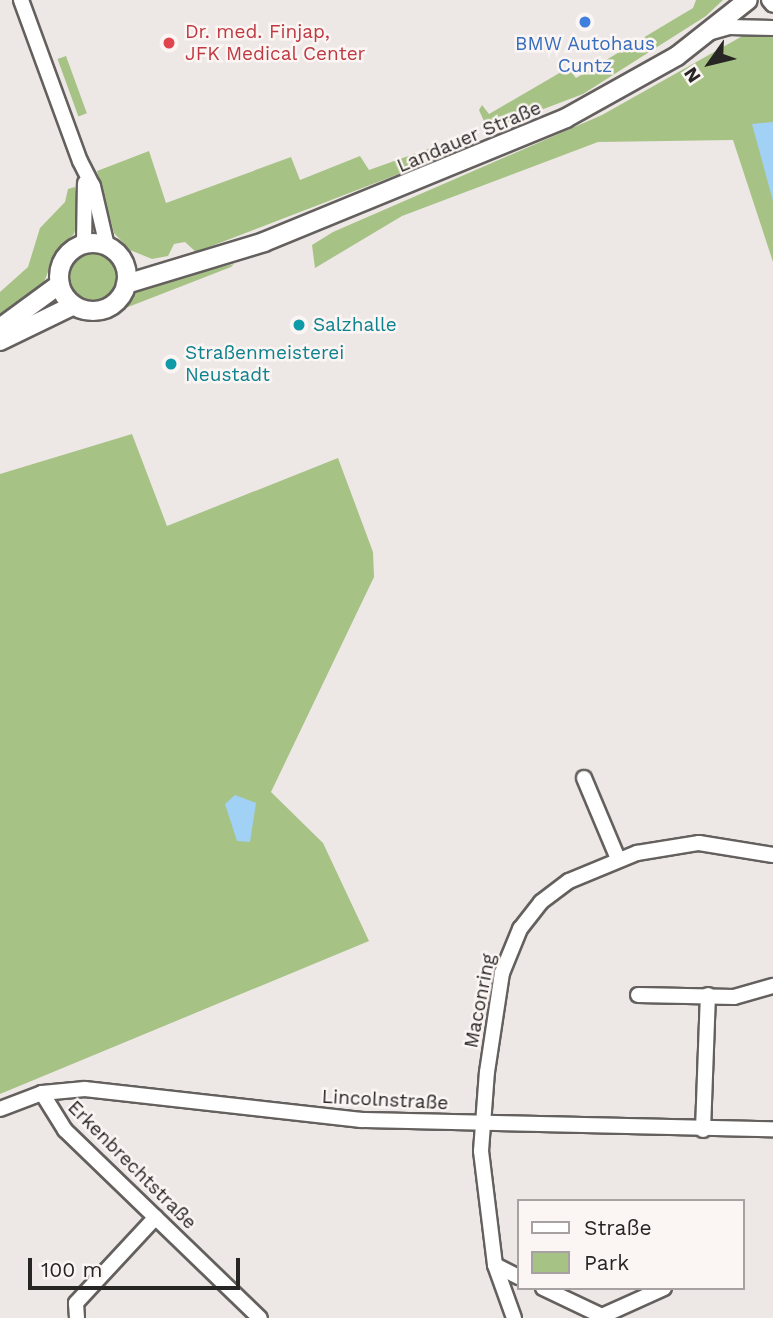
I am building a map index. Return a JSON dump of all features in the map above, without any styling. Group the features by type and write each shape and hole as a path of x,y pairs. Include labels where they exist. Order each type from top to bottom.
{"main road":[{"name":"Landauer Straße","path":"126,275 183,268 224,257 491,152 617,92 707,33 748,0"},
{"path":"84,244 107,246 126,275 120,299 107,308 90,311 74,305 60,284 62,264 84,244"},
{"path":"0,328 60,284"},
{"path":"0,341 74,305"}],"street":[{"path":"21,0 80,161 93,186 107,246"},
{"path":"769,0 773,5"},
{"path":"707,33 729,27 773,28"},
{"path":"80,161 86,192 84,244"},
{"path":"584,778 618,859"},
{"name":"Maconring","path":"514,1318 495,1265 484,1196 481,1125 502,973 515,938 532,911 554,891 618,859 699,843 773,855"},
{"path":"638,995 744,996 773,986"},
{"path":"703,1130 708,995"},
{"name":"Lincolnstraße","path":"0,1109 42,1093 114,1090 350,1119 481,1125 773,1129"},
{"name":"Erkenbrechtstraße","path":"42,1093 65,1130 260,1318"},
{"path":"77,1318 76,1303 156,1217"},
{"path":"495,1265 518,1276"},
{"path":"547,1290 602,1316 660,1290"}],"green space":[{"path":"696,0 723,0 706,16 583,94 488,130 479,110 482,105 489,114 568,68 576,78 693,8"},
{"path":"773,33 773,262 733,140 598,142 402,216 315,268 312,245 333,232 602,115 746,34"},
{"path":"66,56 87,113 78,116 58,59"},
{"path":"442,144 448,155 196,252 185,242 174,244 168,256 152,259 130,250 114,233 97,171 149,151 166,203 291,157 300,180 360,156 369,170"},
{"path":"75,187 80,212 74,234 55,253 42,288 0,322 0,292 28,267 40,228 65,202 68,189"},
{"path":"94,250 104,252 112,258 118,266 118,286 112,294 104,300 94,302 84,300 76,294 70,286 68,276 70,266 76,258 84,252"},
{"path":"234,264 231,267 123,309 135,287"},
{"path":"132,434 167,526 338,458 373,552 374,577 271,792 323,843 369,941 0,1094 0,474"}],"water":[{"path":"773,122 773,201 752,124"},
{"path":"235,795 256,803 250,842 237,841 225,804"}],"place":[{"name":"BMW Autohaus Cuntz","path":"585,22"},
{"name":"Dr. med. Finjap, JFK Medical Center","path":"169,43"},
{"name":"Salzhalle","path":"299,325"},
{"name":"Straßenmeisterei Neustadt","path":"171,364"}]}
